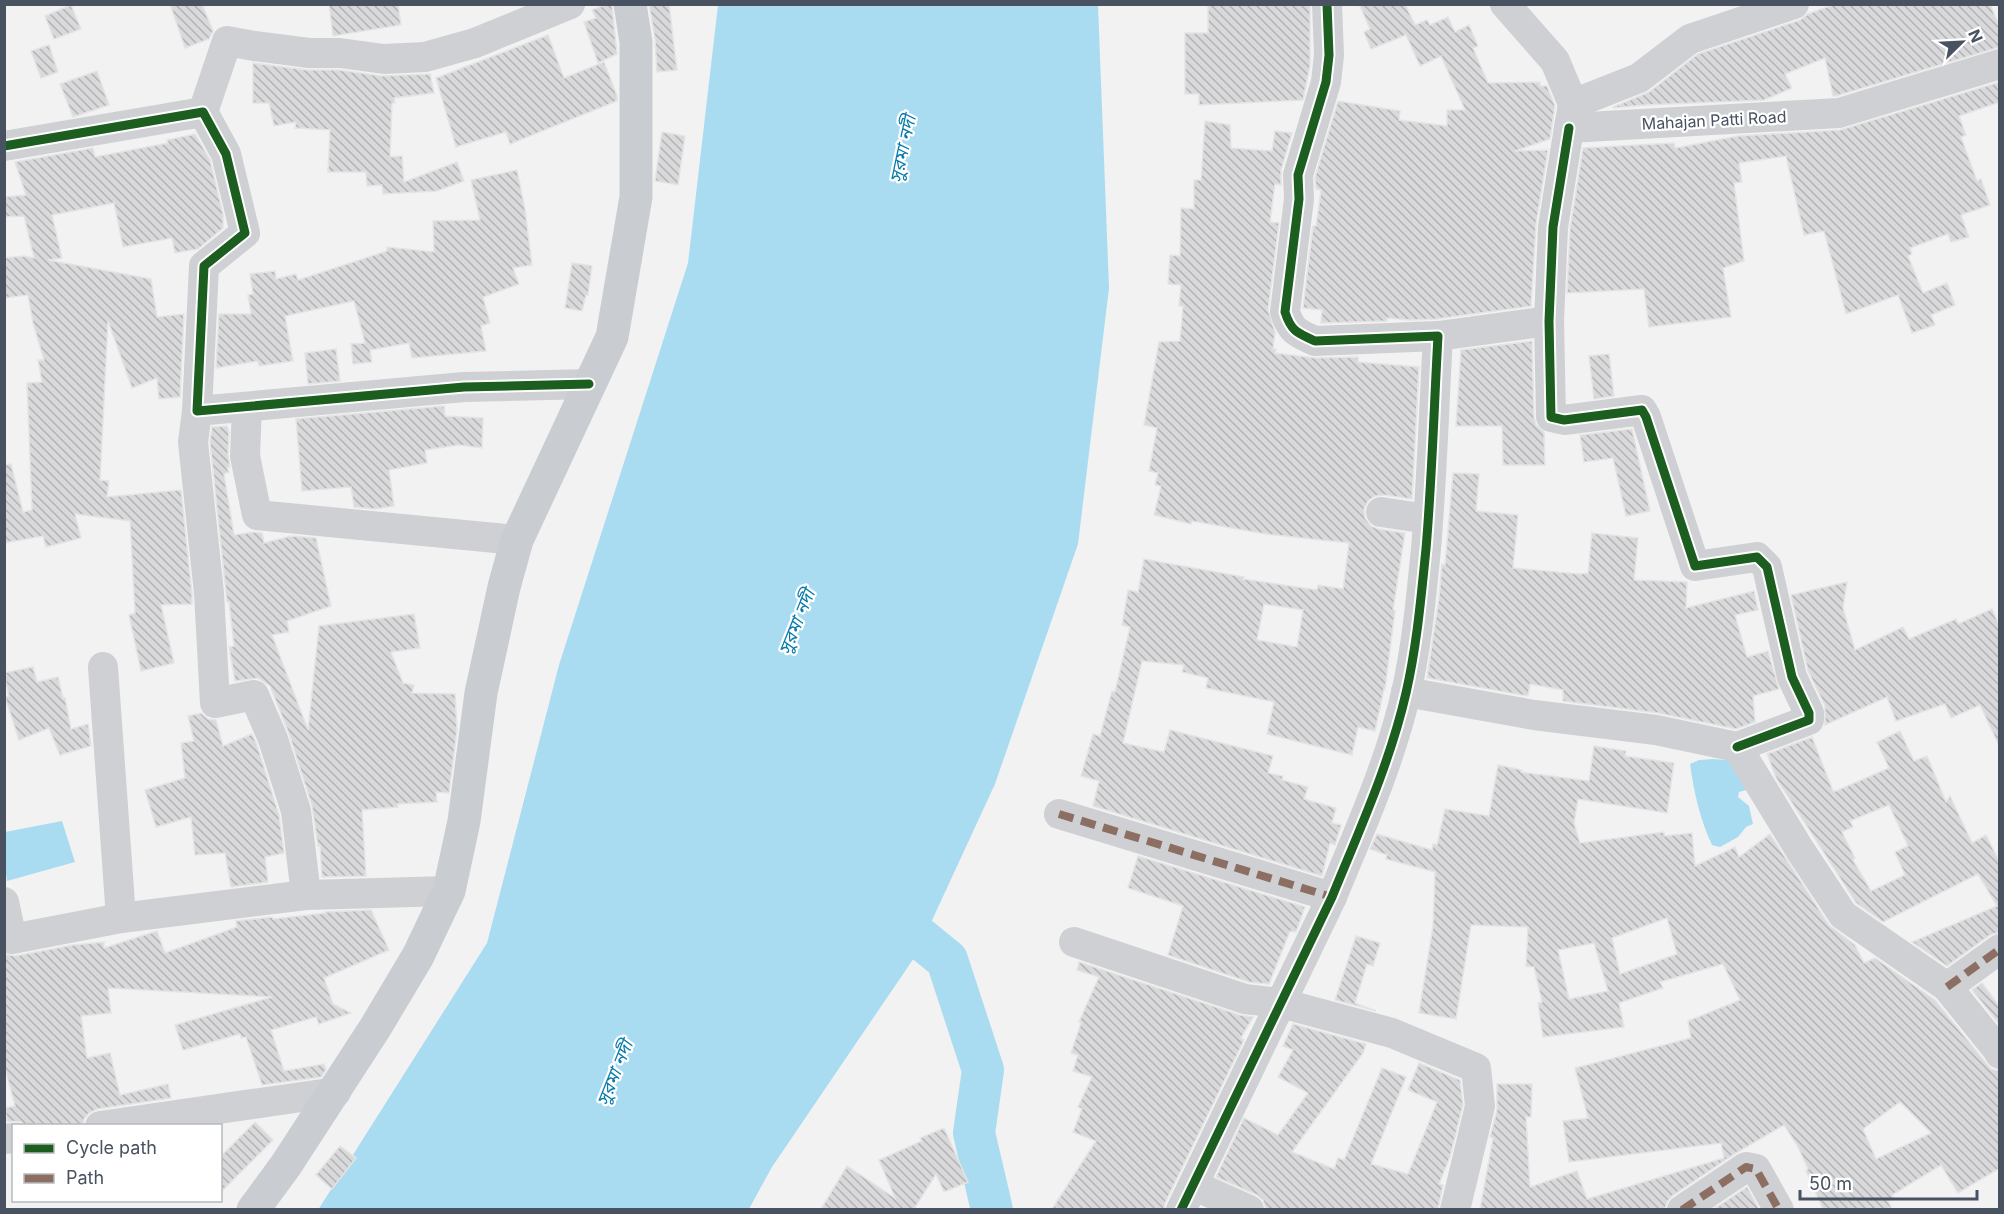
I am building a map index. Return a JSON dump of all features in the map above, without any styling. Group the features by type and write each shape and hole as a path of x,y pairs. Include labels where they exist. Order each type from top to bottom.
{"main road":[{"path":"253,1209 336,1092 418,956 449,891 464,821 481,693 504,587 517,540 612,337 636,197 636,42 630,4"},
{"path":"231,1209 286,1165"}],"street":[{"path":"306,895 296,811 273,739 254,695 215,703 209,593 193,442 197,411 204,266 245,233 226,154 203,112 227,41 276,49 340,53 384,59 425,57 475,43 570,4"},
{"path":"1327,4 1329,56 1326,82 1298,175 1299,199 1285,312 1290,327 1300,335 1315,341 1438,336 1549,321"},
{"path":"1407,692 1534,715 1656,730 1737,747 1809,720 1809,713 1792,677 1767,567 1757,557 1695,566 1642,410 1564,420 1551,417 1549,321 1553,226 1571,116 1555,61 1505,4"},
{"path":"1571,116 1639,78 1690,39 1794,4"},
{"name":"Mahajan Patti Road","path":"1571,116 1839,113 2000,64"},
{"path":"4,146 203,112"},
{"path":"1249,1209 1187,1197 1332,897 1391,747 1407,692 1422,605 1438,336"},
{"path":"197,411 464,387 589,384"},
{"path":"247,407 245,456 257,515 517,540"},
{"path":"1382,512 1428,519"},
{"path":"103,667 121,918"},
{"path":"1737,747 1843,915 1947,987 2000,1054"},
{"path":"1059,814 1332,897"},
{"path":"4,902 12,939 121,918 306,895 449,891"},
{"path":"1074,942 1245,999 1281,1003 1392,1033 1476,1068 1480,1106 1455,1209"},
{"path":"1947,987 2000,949"},
{"path":"107,1124 336,1092"},
{"path":"1682,1209 1746,1167 1756,1169 1779,1209"}],"water":[{"name":"সুরমা নদী","path":"718,5 1098,5 1109,288 1078,544 995,784 916,955 772,1167 749,1209 318,1210 487,943 559,665 688,263"},
{"path":"1699,760 1738,761 1750,789 1739,792 1738,797 1749,806 1753,824 1746,827 1738,837 1720,847 1712,845 1704,825 1690,764"},
{"path":"62,821 75,862 7,881 5,832"}],"building":[{"path":"170,4 202,4 213,31 209,39 185,48"},
{"path":"329,4 398,4 401,25 333,36"},
{"path":"607,4 612,6 617,54 598,63 584,22 596,18 592,10"},
{"path":"649,4 669,4 677,70 657,72 655,39"},
{"path":"1208,4 1310,4 1310,66 1303,100 1199,105 1199,94 1185,94 1185,33 1208,33"},
{"path":"1359,4 1405,4 1415,25 1427,20 1430,25 1448,17 1455,32 1469,25 1478,46 1473,48 1488,83 1540,82 1540,86 1547,86 1555,106 1550,139 1515,151 1548,150 1536,224 1531,306 1436,319 1387,318 1387,321 1321,323 1322,310 1303,308 1313,226 1316,226 1321,190 1316,189 1315,177 1338,101 1400,111 1399,120 1447,126 1447,110 1465,110 1441,56 1420,66 1406,35 1371,49 1364,32 1370,29"},
{"path":"1835,4 1990,4 2000,28 2000,47 1836,96 1833,96 1825,58 1785,74 1792,88 1764,100 1613,107 1649,92 1698,54 1800,20 1808,14"},
{"path":"71,5 81,29 54,39 45,16"},
{"path":"548,35 564,78 604,62 617,101 510,144 506,132 456,147 436,78"},
{"path":"49,45 58,72 41,78 31,51"},
{"path":"253,63 382,76 430,74 434,93 394,98 390,157 402,156 404,182 457,162 464,181 437,191 383,194 382,185 367,186 366,172 328,172 330,130 295,128 296,122 274,126 269,103 253,103"},
{"path":"97,71 109,105 73,117 60,84"},
{"path":"2000,82 2000,102 1959,116 1966,135 1961,137 1977,181 1981,179 1990,205 1961,215 1969,237 1951,242 1948,234 1910,248 1912,254 1908,256 1923,293 1947,283 1955,305 1931,315 1935,325 1912,333 1898,295 1846,314 1824,231 1804,235 1786,156 1739,163 1742,182 1734,183 1744,261 1723,268 1731,317 1649,327 1644,289 1567,293 1570,229 1583,148 1674,143 1675,148 1738,136 1840,130"},
{"path":"1205,121 1230,125 1231,148 1272,151 1275,131 1292,133 1281,170 1281,185 1275,184 1270,222 1279,223 1268,310 1275,332 1273,349 1276,349 1275,353 1316,358 1358,357 1358,362 1419,367 1412,499 1375,496 1368,501 1364,509 1365,518 1371,526 1405,533 1393,610 1395,611 1385,689 1375,731 1358,727 1352,755 1267,734 1274,702 1206,688 1208,678 1182,672 1184,665 1142,661 1123,743 1164,752 1170,730 1273,756 1268,773 1283,776 1282,780 1308,787 1304,799 1336,808 1332,823 1341,825 1335,845 1330,843 1322,876 1093,806 1099,781 1081,776 1093,734 1100,736 1112,691 1115,692 1130,627 1122,625 1128,590 1138,592 1144,559 1244,577 1243,579 1317,590 1318,585 1343,589 1349,543 1266,534 1192,521 1191,524 1154,515 1161,486 1155,485 1158,473 1149,471 1157,428 1144,425 1159,342 1180,341 1183,306 1179,306 1181,285 1168,284 1170,255 1180,256 1181,208 1194,209 1194,180 1201,180","holes":["1264,604 1303,610 1297,647 1257,640"]},
{"path":"662,132 685,136 678,185 655,181"},
{"path":"195,134 210,160 223,214 223,228 198,249 175,253 172,238 123,247 114,203 52,215 62,258 48,260 151,279 157,317 184,314 180,397 159,399 157,378 132,388 108,321 100,480 109,481 107,497 181,490 192,594 192,604 161,605 174,663 141,671 129,615 135,613 130,521 75,514 81,538 46,547 43,536 4,543 4,465 11,464 23,512 32,510 27,383 42,382 38,360 44,360 33,323 28,295 4,298 4,258 24,256 34,258 24,216 4,217 4,197 26,195 15,162 93,148 95,157 168,143 167,140"},
{"path":"517,170 525,209 532,265 513,268 519,284 483,297 490,323 481,326 486,351 412,358 409,343 370,350 372,362 353,364 351,344 365,343 354,301 285,316 293,361 259,366 258,361 216,368 219,314 251,314 248,295 253,294 250,274 275,271 276,279 296,274 298,280 387,251 387,247 434,252 433,221 480,220 471,180"},
{"path":"572,263 592,266 588,295 586,295 582,311 565,308"},
{"path":"1532,341 1534,417 1536,425 1544,432 1545,465 1503,465 1502,426 1456,426 1461,350"},
{"path":"336,349 340,381 308,384 305,353"},
{"path":"1609,354 1614,396 1594,399 1589,356"},
{"path":"444,406 445,416 483,418 482,448 459,445 425,450 427,463 389,470 394,506 375,509 354,507 351,487 302,491 296,419"},
{"path":"227,426 230,467 227,468 229,472 224,474 234,535 262,533 264,543 291,536 316,538 331,606 287,621 289,632 272,635 308,730 319,626 414,614 420,648 391,652 403,683 414,685 412,693 455,694 457,730 449,793 436,792 437,802 397,804 398,807 362,810 366,876 322,877 320,845 318,846 312,806 289,734 270,686 258,678 235,681 229,647 234,646 229,602 227,602 210,442 212,427"},
{"path":"1632,429 1650,511 1626,516 1613,458 1584,462 1580,435"},
{"path":"1453,473 1479,474 1476,511 1518,515 1513,568 1588,573 1592,533 1638,538 1634,580 1687,582 1686,608 1754,591 1758,610 1735,615 1747,657 1768,651 1779,689 1753,696 1755,722 1736,729 1658,713 1563,701 1563,690 1530,684 1528,696 1427,678 1442,564 1445,565"},
{"path":"1847,582 1843,608 1855,650 1903,627 1909,639 1956,619 1958,624 1992,609 2000,627 2000,748 1980,705 1951,718 1945,704 1896,721 1887,697 1825,725 1825,706 1808,671 1791,595"},
{"path":"33,667 37,682 58,677 71,729 88,724 91,746 60,755 49,728 19,740 5,697 9,696 4,673"},
{"path":"201,713 208,719 216,720 223,746 252,734 257,745 279,815 284,853 265,857 268,882 231,887 225,853 195,855 191,817 156,827 145,790 185,778 181,743 194,741 188,716"},
{"path":"1900,731 1914,761 1927,756 1946,802 1950,796 1972,843 1986,835 2000,863 2000,932 1990,935 1947,966 1912,942 1997,906 1978,874 1883,922 1856,903 1776,778 1767,754 1812,737 1833,791 1836,791 1889,768 1877,742","holes":["1889,805 1908,846 1895,852 1905,875 1871,891 1853,860 1855,858 1842,832 1853,827 1850,821"]},
{"path":"1594,746 1626,751 1625,756 1674,763 1667,813 1578,799 1574,823 1580,843 1664,832 1664,836 1692,833 1695,866 1735,847 1739,857 1770,834 1829,925 1855,945 1864,963 1875,958 1935,1000 1991,1069 2000,1071 2000,1168 1958,1193 1941,1165 1892,1195 1894,1199 1888,1201 1892,1209 1823,1209 1797,1145 1784,1125 1736,1153 1672,1196 1665,1209 1480,1209 1493,1138 1490,1137 1497,1110 1497,1084 1532,1084 1531,1117 1526,1117 1530,1187 1577,1171 1587,1199 1724,1158 1721,1143 1569,1162 1563,1121 1588,1118 1575,1068 1691,1038 1688,1021 1740,1000 1723,964 1660,982 1663,988 1619,1003 1624,1027 1543,1037 1538,1003 1542,1002 1534,967 1526,966 1528,927 1471,925 1456,1019 1419,1013 1433,926 1435,872 1386,859 1387,855 1370,849 1377,834 1432,850 1433,844 1437,845 1445,809 1489,816 1498,765 1522,770 1521,772 1589,781","holes":["1667,918 1677,954 1620,974 1612,938","1594,943 1608,991 1569,999 1558,950","1900,1102 1931,1133 1876,1159 1863,1129"]},
{"path":"1138,856 1305,907 1296,932 1290,931 1269,984 1249,982 1168,955 1183,906 1128,888"},
{"path":"371,910 389,950 324,978 333,1004 351,1013 319,1024 316,1017 271,1030 284,1071 324,1064 326,1070 321,1077 262,1085 246,1037 241,1038 240,1034 183,1050 175,1025 272,997 108,988 111,1013 81,1016 87,1058 110,1053 120,1095 168,1084 171,1098 97,1109 89,1113 83,1124 24,1124 7,1121 5,1108 15,1106 4,1064 4,954 15,956 73,945 104,942 104,948 157,931 165,953 237,927 236,921"},
{"path":"1356,936 1380,943 1373,966 1367,964 1355,1003 1376,1011 1335,1000"},
{"path":"1079,962 1240,1015 1253,1017 1241,1038 1244,1040 1164,1209 1052,1209 1096,1141 1073,1132 1082,1109 1078,1107 1092,1077 1073,1071 1078,1055 1071,1053 1081,1023 1079,1022 1099,977 1077,970"},
{"path":"1982,983 2000,1007 2000,1025 1972,990"},
{"path":"1293,1024 1366,1044 1363,1053 1292,1152 1334,1169 1338,1158 1344,1160 1382,1068 1406,1077 1371,1164 1408,1174 1437,1102 1408,1090 1419,1063 1460,1080 1463,1105 1450,1157 1439,1184 1443,1185 1438,1209 1266,1209 1263,1200 1257,1195 1216,1177 1244,1118 1278,1135 1308,1093 1278,1077 1293,1050 1283,1046"},
{"path":"255,1122 273,1140 222,1191 222,1155"},
{"path":"944,1128 968,1182 944,1192 936,1174 914,1209 821,1209 847,1166 895,1198 879,1160 922,1141 920,1138"},
{"path":"340,1146 356,1158 332,1189 316,1175"},
{"path":"1747,1187 1759,1209 1714,1209"}],"waterway":[{"path":"878,904 947,960 983,1070 974,1133 992,1210"}],"marked path":[{"path":"1059,814 1332,897"},
{"path":"1947,987 2000,949"},
{"path":"1682,1210 1746,1167 1756,1169 1779,1210"}],"cycle path":[{"path":"1181,1210 1332,897 1363,822 1383,771 1399,719 1410,675 1418,621 1428,522 1438,336 1315,341 1296,331 1285,312 1299,199 1298,175 1326,82 1329,55 1327,4"},
{"path":"4,146 203,112 226,154 245,233 204,266 197,411 464,387 589,384"},
{"path":"1569,128 1553,227 1549,321 1551,417 1564,420 1642,410 1695,566 1757,557 1767,567 1792,677 1809,713 1809,720 1737,747"}]}
